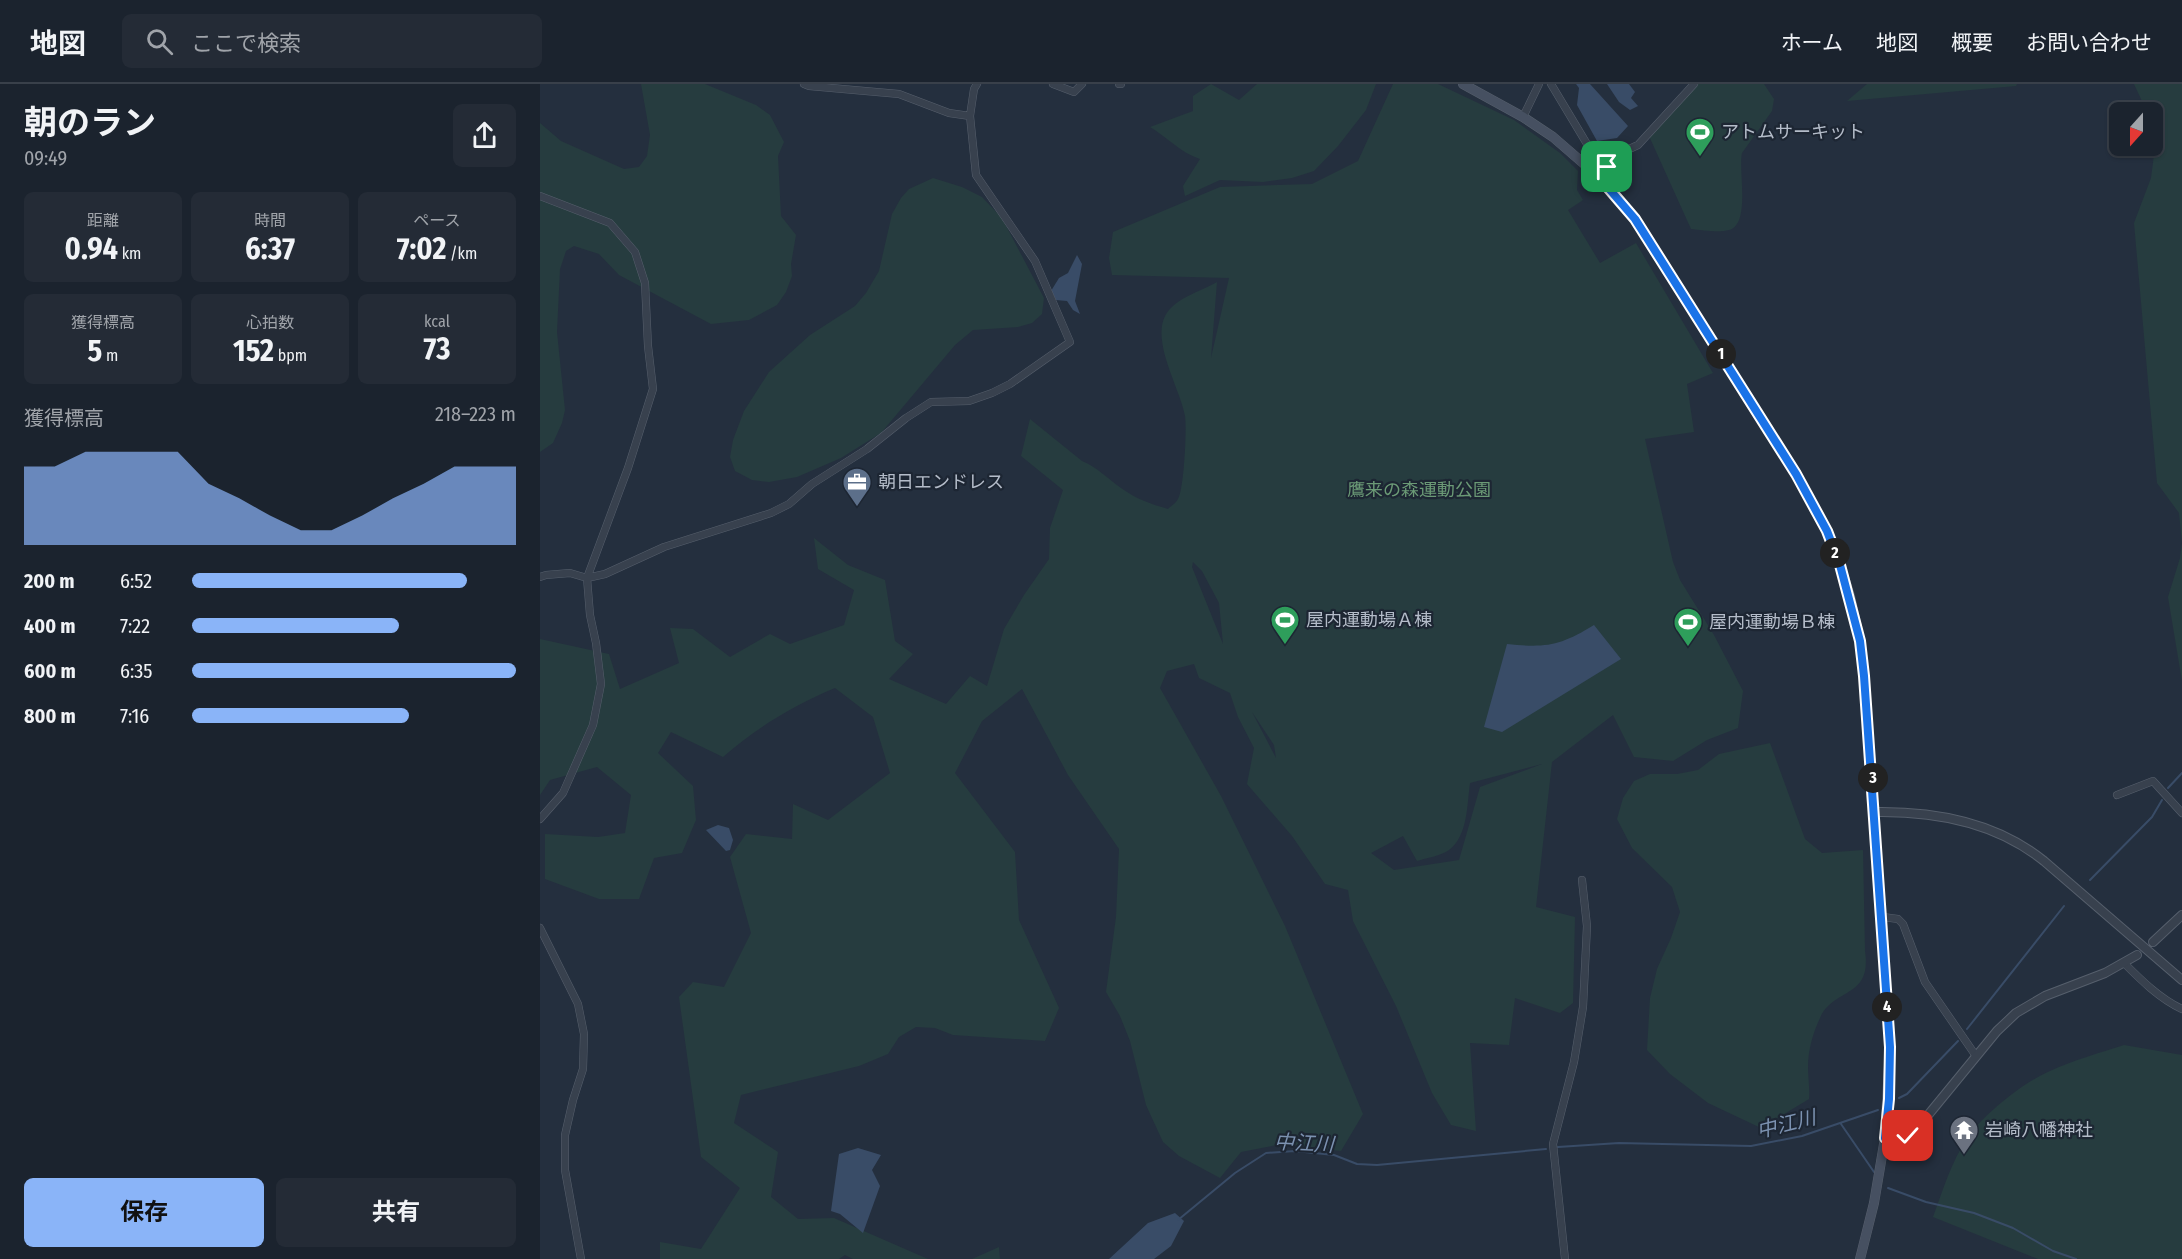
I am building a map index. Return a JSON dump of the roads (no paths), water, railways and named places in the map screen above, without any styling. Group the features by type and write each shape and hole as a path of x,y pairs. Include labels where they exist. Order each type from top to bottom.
{"main road":[{"path":"1463,84 1523,117 1553,137 1598,176 1635,219 1796,474 1827,531 1844,575 1860,641 1869,722 1890,1047 1889,1099 1885,1138 1874,1203 1860,1259"}],"street":[{"path":"804,84 899,94 950,113 970,116"},
{"path":"540,577 570,573 587,578 619,568 664,548 771,513 789,504 812,484 867,449 906,418 931,402 969,401 992,393 1010,384 1070,342 1035,261 976,175 970,116 974,89 977,84"},
{"path":"1053,84 1074,92 1082,84"},
{"path":"1523,117 1539,84"},
{"path":"1551,84 1593,154 1607,167"},
{"path":"1598,176 1625,151 1638,145 1694,84"},
{"path":"540,196 610,223 635,252 645,283 653,389 628,468 587,578 590,615 601,684 593,725 563,793 540,819"},
{"path":"2117,795 2153,781 2182,813"},
{"path":"1875,812 1964,820 2007,836 2035,854 2182,980"},
{"path":"1565,1259 1553,1144 1574,1062 1583,1006 1587,926 1582,880"},
{"path":"2153,942 2182,915"},
{"path":"1882,917 1898,919 1903,924 1925,982 1977,1056"},
{"path":"540,928 578,1004 584,1034 583,1069 565,1136 565,1170 581,1259"},
{"path":"1885,1138 1899,1139 1915,1131 1997,1031 2029,1004 2124,963 2137,955"},
{"path":"2124,963 2155,991 2182,1009"}],"water":[{"path":"1576,84 1590,84 1628,126 1617,138 1597,141 1577,105 1579,88"},
{"path":"1607,84 1629,84 1635,92 1631,98 1638,106 1630,110 1619,102"},
{"path":"1077,255 1082,264 1075,301 1080,314 1073,310 1067,301 1056,300 1051,291 1059,278 1068,273"},
{"path":"1594,625 1621,659 1502,732 1484,727 1507,644 1532,646 1552,644 1572,637"},
{"path":"718,825 729,828 733,840 730,850 726,851 706,830"},
{"path":"858,1148 881,1155 872,1170 880,1186 863,1233 840,1214 831,1211 839,1154"},
{"path":"1175,1213 1184,1221 1171,1246 1154,1259 1109,1259 1148,1223"}],"waterway":[{"path":"2168,788 2182,773"},
{"path":"2090,880 2152,817 2162,800"},
{"path":"1967,1029 2064,906"},
{"path":"1899,1098 1907,1094 1958,1041"},
{"name":"中江川","path":"1558,1147 1619,1143 1751,1146 1802,1136 1878,1110"},
{"path":"1841,1124 1874,1172"},
{"name":"中江川","path":"1178,1220 1235,1173 1266,1153 1295,1151 1334,1155 1357,1164 1377,1165 1546,1149"},
{"path":"1888,1188 1926,1202 1974,1213 2013,1228 2053,1251 2076,1259"}],"place":[{"name":"アトムサーキット","path":"1700,158"},
{"name":"朝日エンドレス","path":"857,508"},
{"name":"屋内運動場Ａ棟","path":"1285,646"},
{"name":"屋内運動場Ｂ棟","path":"1688,648"},
{"name":"岩崎八幡神社","path":"1964,1156"}],"park label":[{"name":"鷹来の森運動公園","path":"1419,490"}]}
